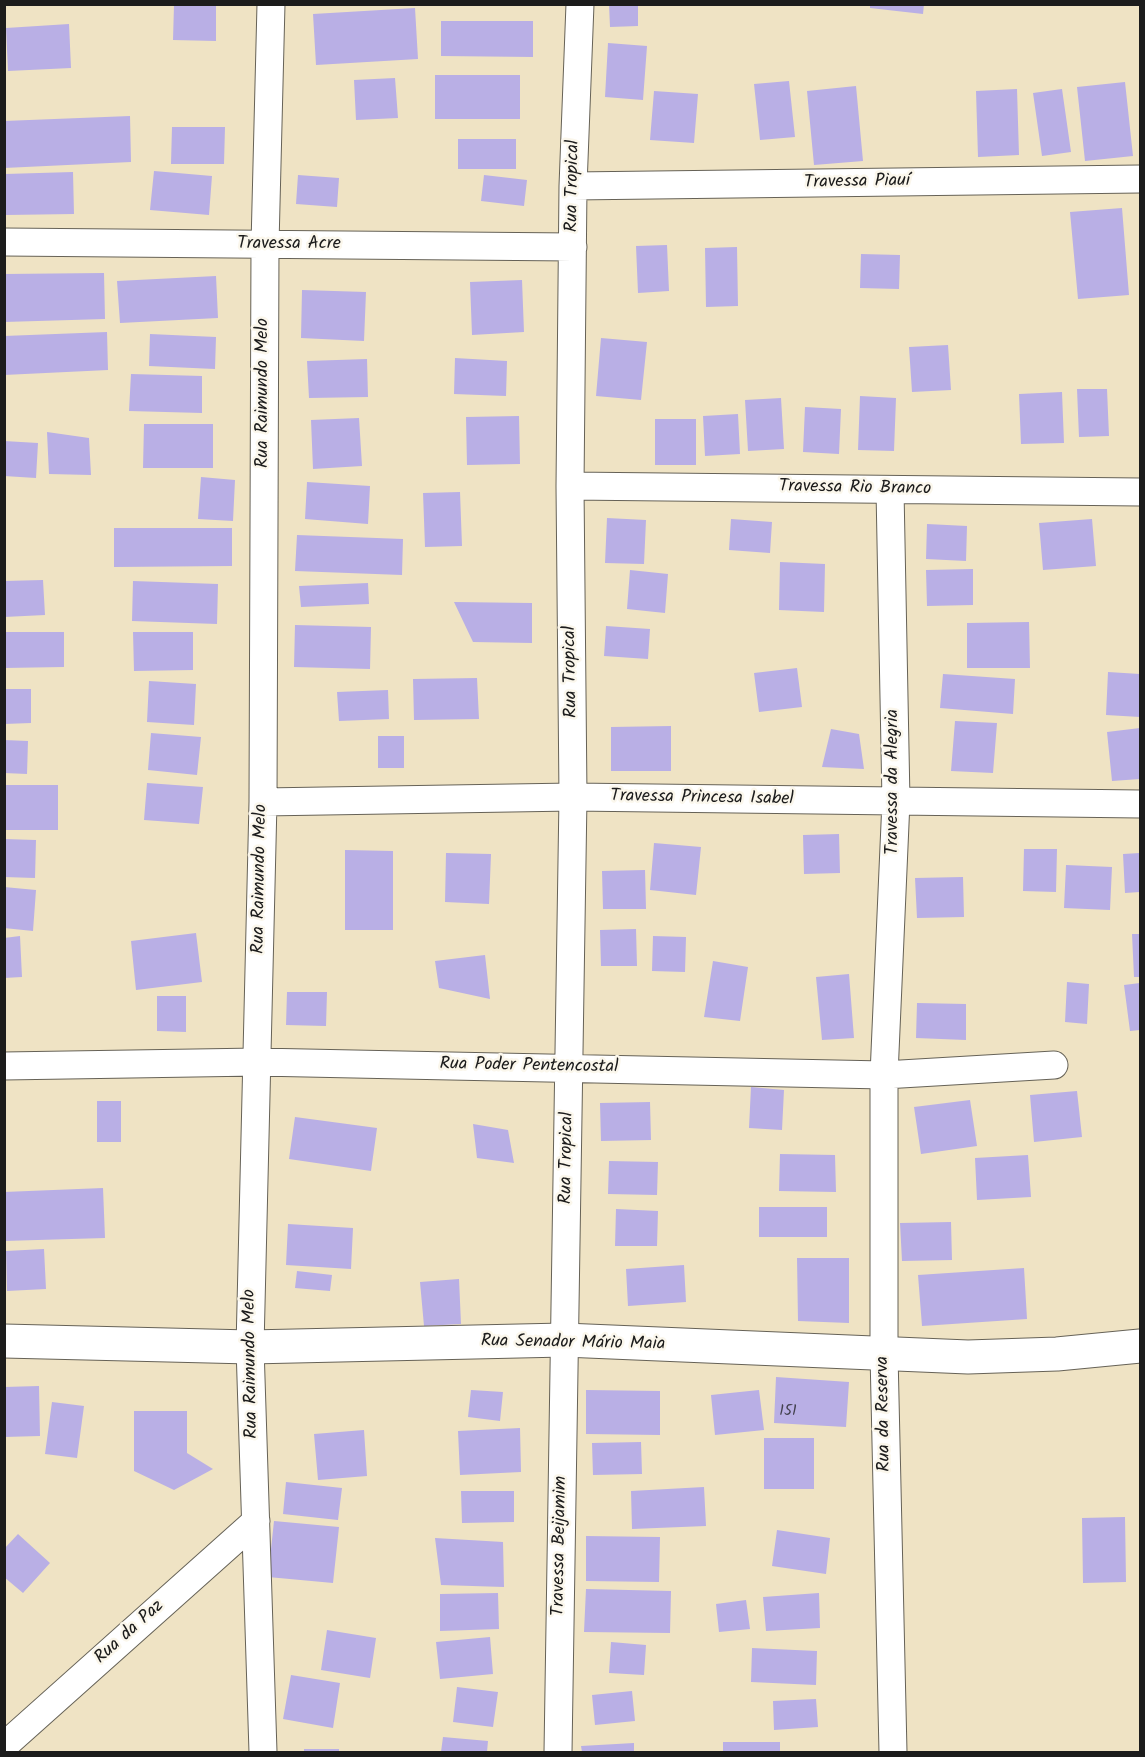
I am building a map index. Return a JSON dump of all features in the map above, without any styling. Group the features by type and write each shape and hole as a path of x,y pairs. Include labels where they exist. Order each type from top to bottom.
{"street":[{"name":"Rua Raimundo Melo","path":"263,1752 250,1347 263,802 265,246 271,4"},
{"name":"Rua Tropical","path":"564,1340 573,797 570,486 573,186 580,4"},
{"name":"Travessa Piauí","path":"573,186 1140,179"},
{"name":"Travessa Acre","path":"4,242 573,247"},
{"name":"Travessa Rio Branco","path":"570,486 1140,492"},
{"name":"Travessa da Alegria","path":"884,1075 896,801 890,490"},
{"name":"Travessa Princesa Isabel","path":"263,802 573,797 1140,804"},
{"name":"Rua Poder Pentencostal","path":"4,1066 258,1062 884,1075 1054,1065"},
{"name":"Rua da Reserva","path":"884,1075 884,1354 893,1752"},
{"name":"Rua Senador Mário Maia","path":"4,1341 250,1347 564,1340 979,1357 1057,1354 1140,1346"},
{"name":"Travessa Beijamim","path":"558,1752 564,1340"},
{"name":"Rua da Paz","path":"4,1746 256,1521"}],"building":[{"path":"609,4 638,4 638,26 610,27"},
{"path":"870,4 924,4 923,14 870,8"},
{"path":"174,5 216,5 216,41 173,40"},
{"path":"415,8 418,59 316,65 313,14"},
{"path":"441,21 533,21 533,57 441,56"},
{"path":"69,24 71,68 8,71 6,28"},
{"path":"608,43 647,46 643,100 605,97"},
{"path":"435,75 520,75 520,119 435,119"},
{"path":"395,78 398,118 356,120 354,80"},
{"path":"789,81 795,137 760,140 754,84"},
{"path":"1125,82 1133,156 1085,161 1077,87"},
{"path":"856,86 863,161 814,165 807,91"},
{"path":"1017,89 1019,155 978,157 976,91"},
{"path":"1062,89 1071,152 1042,156 1033,93"},
{"path":"654,91 698,94 694,143 650,140"},
{"path":"130,116 131,162 4,168 4,121"},
{"path":"172,127 225,127 224,164 171,164"},
{"path":"458,139 516,139 516,169 458,169"},
{"path":"154,171 212,176 209,215 150,210"},
{"path":"73,172 74,214 6,215 5,174"},
{"path":"298,175 339,178 337,207 296,204"},
{"path":"484,175 527,180 524,206 481,201"},
{"path":"1122,208 1129,295 1078,299 1070,212"},
{"path":"667,245 669,291 638,293 636,246"},
{"path":"737,247 738,306 706,307 705,248"},
{"path":"861,254 900,255 899,289 860,288"},
{"path":"104,273 105,319 4,322 4,274"},
{"path":"216,276 218,318 120,323 117,281"},
{"path":"522,280 524,332 472,335 470,282"},
{"path":"302,290 366,292 364,341 301,338"},
{"path":"107,332 108,370 4,375 4,336"},
{"path":"150,334 216,337 215,369 149,366"},
{"path":"601,338 647,342 641,400 596,396"},
{"path":"948,345 951,390 912,392 909,347"},
{"path":"455,358 507,361 506,396 454,394"},
{"path":"367,359 368,397 309,398 307,361"},
{"path":"131,374 202,376 202,413 129,411"},
{"path":"1077,389 1107,389 1109,436 1079,437"},
{"path":"1062,392 1064,443 1021,444 1019,394"},
{"path":"860,396 896,398 894,451 858,450"},
{"path":"781,398 784,449 748,451 745,400"},
{"path":"805,407 841,409 839,454 803,452"},
{"path":"738,414 740,454 705,456 703,416"},
{"path":"519,416 520,464 467,465 466,417"},
{"path":"359,418 362,466 313,469 311,420"},
{"path":"655,419 696,419 696,465 655,465"},
{"path":"144,424 213,424 213,468 143,468"},
{"path":"47,432 89,438 91,475 49,474"},
{"path":"4,441 38,443 36,478 4,476"},
{"path":"201,477 235,480 233,521 198,519"},
{"path":"307,482 370,486 368,524 305,519"},
{"path":"460,492 462,546 425,547 423,493"},
{"path":"607,518 646,520 644,564 605,563"},
{"path":"731,519 772,522 770,553 729,550"},
{"path":"1092,519 1096,566 1043,570 1039,523"},
{"path":"927,524 967,526 966,561 926,559"},
{"path":"114,528 232,528 232,566 114,567"},
{"path":"297,535 403,539 402,575 295,571"},
{"path":"780,562 825,564 824,612 779,610"},
{"path":"973,569 973,605 927,606 926,570"},
{"path":"630,570 668,574 665,613 627,609"},
{"path":"43,580 45,615 4,617 4,581"},
{"path":"133,581 218,584 217,624 132,621"},
{"path":"368,583 369,604 301,607 299,586"},
{"path":"454,602 532,603 532,643 473,642"},
{"path":"1029,622 1030,668 967,668 967,623"},
{"path":"295,625 371,627 370,669 294,667"},
{"path":"606,626 650,629 648,659 604,656"},
{"path":"4,632 64,632 64,667 4,668"},
{"path":"133,632 193,632 193,670 134,671"},
{"path":"797,668 802,707 759,712 754,673"},
{"path":"1108,672 1140,674 1140,717 1106,715"},
{"path":"943,674 1015,679 1013,714 940,708"},
{"path":"477,678 479,719 414,720 413,679"},
{"path":"149,681 196,684 194,725 147,722"},
{"path":"4,689 31,689 31,723 4,724"},
{"path":"388,690 389,719 339,721 337,692"},
{"path":"955,721 997,723 993,773 951,771"},
{"path":"671,726 671,771 611,771 611,727"},
{"path":"1140,728 1140,779 1112,781 1107,732"},
{"path":"831,729 859,734 864,769 822,767"},
{"path":"151,733 201,737 197,775 148,770"},
{"path":"378,736 404,736 404,768 378,768"},
{"path":"4,740 28,741 27,774 4,773"},
{"path":"147,783 203,787 199,824 144,820"},
{"path":"4,785 58,785 58,830 4,830"},
{"path":"839,834 840,873 804,874 803,835"},
{"path":"4,839 36,840 35,878 4,877"},
{"path":"654,843 701,847 696,895 650,890"},
{"path":"1024,849 1057,849 1056,892 1023,891"},
{"path":"345,850 393,851 393,930 345,930"},
{"path":"446,853 491,854 489,904 445,902"},
{"path":"1140,853 1140,892 1125,893 1123,854"},
{"path":"1066,865 1112,867 1110,910 1064,908"},
{"path":"645,870 646,909 603,909 602,871"},
{"path":"963,877 964,917 917,918 915,878"},
{"path":"4,887 36,890 33,931 4,928"},
{"path":"636,929 637,966 601,966 600,930"},
{"path":"196,933 202,982 136,990 131,941"},
{"path":"1132,934 1140,934 1140,977 1134,977"},
{"path":"20,936 22,977 4,978 4,938"},
{"path":"653,936 686,937 685,972 652,971"},
{"path":"485,955 490,999 439,988 435,961"},
{"path":"713,961 748,967 740,1021 704,1017"},
{"path":"849,974 854,1038 822,1040 816,977"},
{"path":"1067,982 1089,984 1087,1024 1065,1022"},
{"path":"1140,983 1140,1030 1130,1031 1124,985"},
{"path":"287,992 327,992 326,1026 286,1025"},
{"path":"157,996 186,996 186,1032 157,1031"},
{"path":"917,1003 966,1004 966,1040 916,1038"},
{"path":"751,1087 784,1090 782,1130 749,1128"},
{"path":"1077,1091 1082,1137 1034,1142 1030,1095"},
{"path":"970,1100 977,1146 921,1154 914,1107"},
{"path":"97,1101 121,1101 121,1142 97,1142"},
{"path":"650,1102 651,1140 601,1141 600,1103"},
{"path":"295,1117 377,1128 371,1171 289,1159"},
{"path":"473,1124 508,1130 514,1163 477,1158"},
{"path":"780,1154 835,1155 836,1192 779,1191"},
{"path":"1028,1155 1031,1197 977,1200 975,1158"},
{"path":"609,1161 658,1162 657,1195 608,1194"},
{"path":"103,1188 105,1238 4,1241 4,1192"},
{"path":"759,1207 827,1207 827,1237 759,1237"},
{"path":"616,1209 658,1211 657,1246 615,1246"},
{"path":"951,1222 952,1260 902,1261 900,1223"},
{"path":"288,1224 353,1228 351,1269 286,1265"},
{"path":"44,1249 46,1289 7,1291 6,1251"},
{"path":"797,1258 849,1258 849,1323 798,1321"},
{"path":"684,1265 686,1302 628,1306 626,1269"},
{"path":"1024,1268 1027,1319 922,1326 918,1275"},
{"path":"297,1271 332,1275 330,1291 295,1288"},
{"path":"459,1279 461,1324 424,1326 420,1282"},
{"path":"776,1377 849,1382 846,1427 774,1423"},
{"path":"39,1386 40,1436 4,1437 4,1387"},
{"path":"471,1390 503,1392 500,1421 468,1417"},
{"path":"586,1390 660,1391 660,1435 586,1434"},
{"path":"759,1390 764,1430 715,1435 711,1395"},
{"path":"52,1402 84,1406 77,1458 45,1454"},
{"path":"134,1411 187,1411 187,1453 213,1469 174,1490 134,1471"},
{"path":"520,1428 521,1472 460,1475 458,1431"},
{"path":"364,1430 367,1476 318,1480 314,1434"},
{"path":"764,1438 814,1438 814,1489 764,1489"},
{"path":"641,1442 642,1474 593,1475 592,1443"},
{"path":"286,1482 342,1488 338,1520 283,1514"},
{"path":"704,1487 706,1526 632,1529 631,1491"},
{"path":"461,1491 514,1491 514,1522 462,1523"},
{"path":"1125,1517 1126,1582 1083,1583 1082,1518"},
{"path":"274,1521 339,1527 333,1583 268,1577"},
{"path":"777,1530 830,1538 826,1574 772,1566"},
{"path":"18,1534 50,1563 23,1593 4,1577 4,1549"},
{"path":"586,1536 660,1537 659,1582 586,1581"},
{"path":"435,1538 503,1542 504,1587 441,1585"},
{"path":"586,1589 671,1591 670,1633 584,1632"},
{"path":"498,1593 499,1629 440,1631 440,1594"},
{"path":"819,1593 820,1628 766,1631 763,1597"},
{"path":"746,1600 750,1629 719,1632 716,1604"},
{"path":"327,1630 376,1638 370,1678 321,1670"},
{"path":"490,1637 493,1674 440,1679 436,1642"},
{"path":"611,1642 646,1645 644,1675 609,1673"},
{"path":"752,1648 817,1651 816,1685 751,1682"},
{"path":"291,1675 340,1683 333,1728 283,1719"},
{"path":"457,1687 498,1692 493,1727 453,1722"},
{"path":"632,1691 635,1721 595,1725 592,1695"},
{"path":"816,1699 818,1727 774,1730 773,1701"},
{"path":"443,1737 488,1741 487,1752 441,1752"},
{"path":"723,1742 780,1742 780,1752 723,1752"},
{"path":"634,1743 634,1752 582,1752 581,1746"},
{"path":"304,1749 339,1749 339,1752 304,1752"}]}
